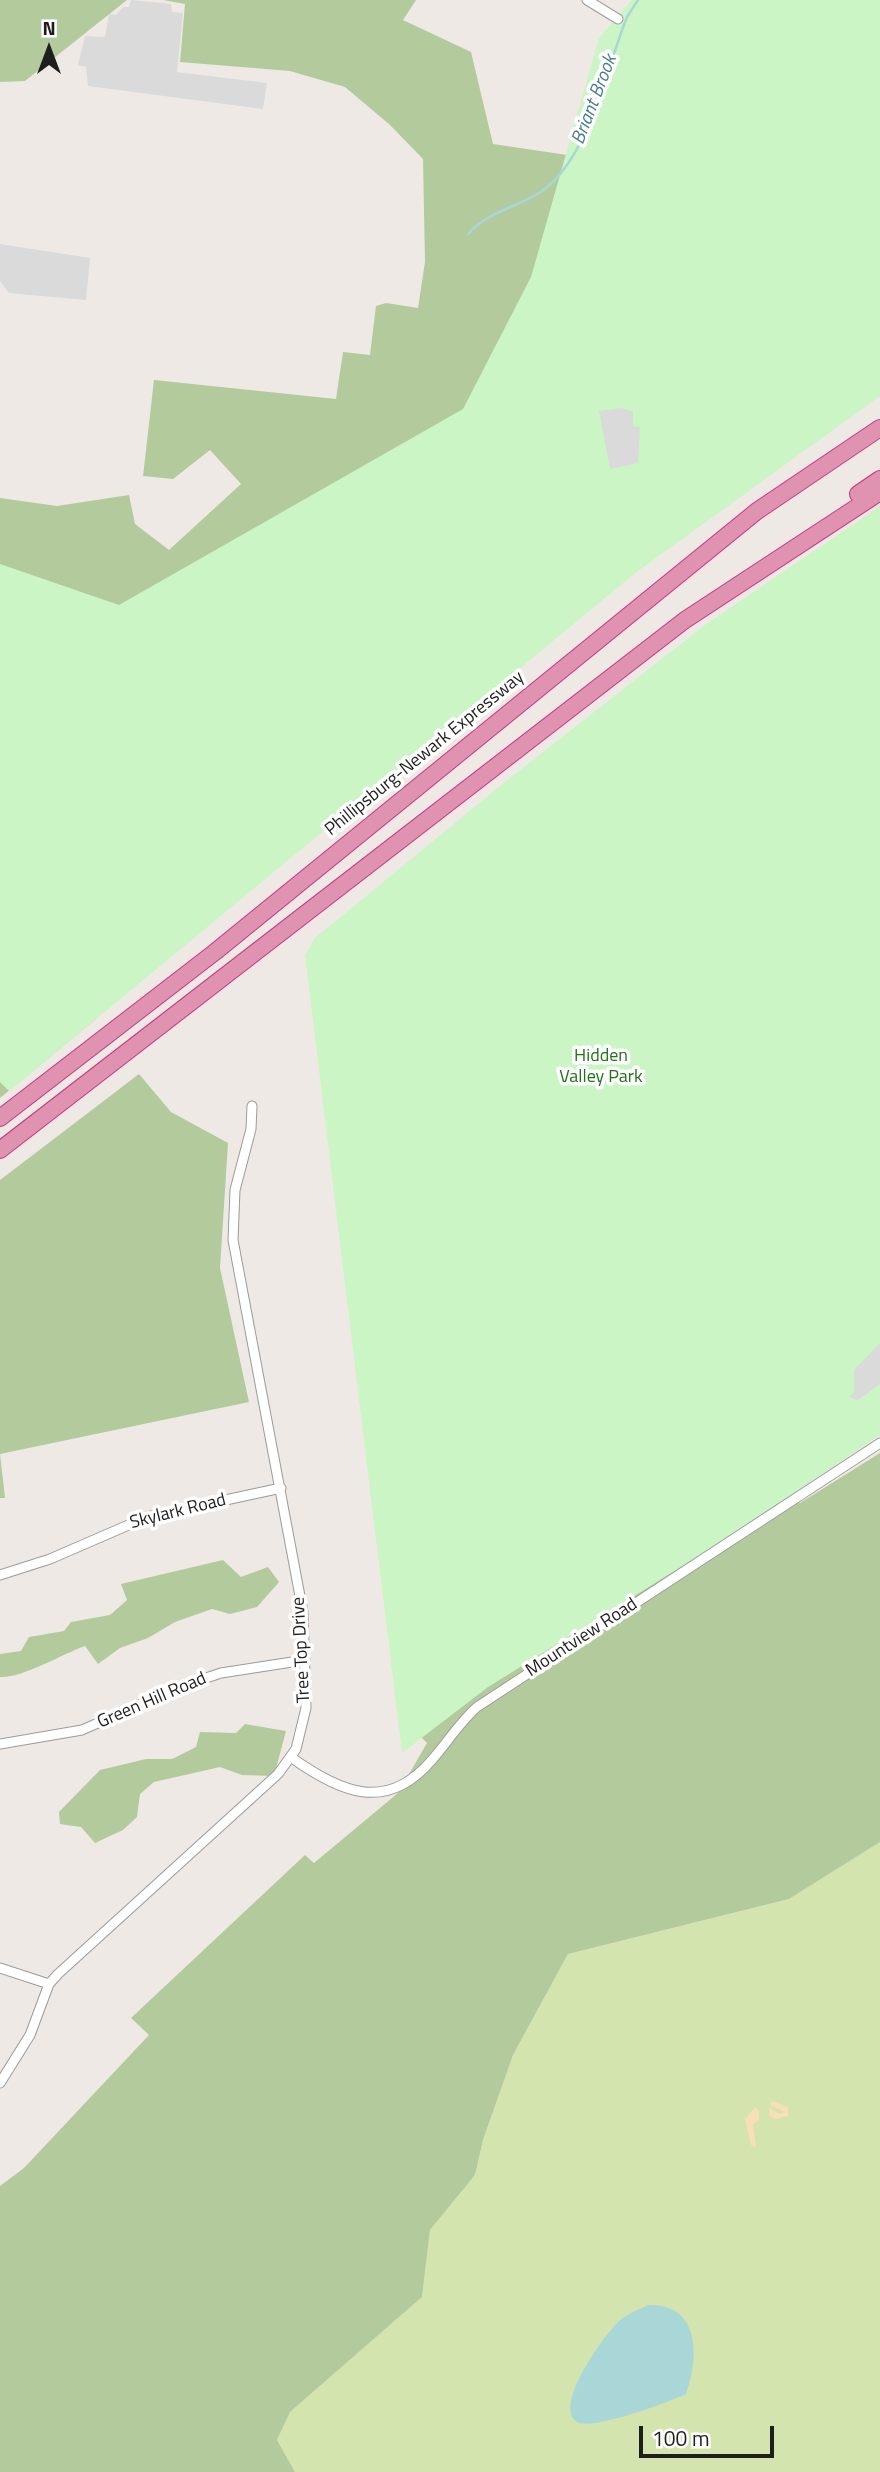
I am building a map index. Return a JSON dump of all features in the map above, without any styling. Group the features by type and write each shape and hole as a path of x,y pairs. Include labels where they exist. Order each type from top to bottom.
{"highway":[{"name":"Phillipsburg-Newark Expressway","path":"0,1118 215,951 757,511 880,428"},
{"path":"762,567 818,522 880,479"},
{"path":"0,1150 685,620 880,492"}],"street":[{"path":"587,0 618,19"},
{"name":"Tree Top Drive","path":"0,2082 30,2035 49,1984 264,1788 292,1758 306,1708 303,1612 233,1240 235,1190 251,1129 252,1106"},
{"name":"Mountview Road","path":"292,1758 355,1791 374,1794 396,1788 428,1765 477,1707 880,1443"},
{"name":"Skylark Road","path":"0,1575 50,1559 147,1517 281,1489"},
{"name":"Green Hill Road","path":"0,1744 82,1730 182,1686 221,1673 305,1660"},
{"path":"0,1968 49,1984"}],"green space":[{"path":"0,0 127,0 25,81 0,82"},
{"path":"163,0 416,0 403,20 471,52 493,144 608,161 880,0 549,622 90,1013 96,1019 0,1098 0,498 57,506 129,495 135,524 169,550 241,484 210,450 173,479 143,476 154,380 336,399 343,352 370,355 376,306 386,303 418,308 425,262 423,159 390,125 345,87 290,71 180,62 185,4"},
{"path":"632,0 880,0 880,396 634,574 9,1091 0,1082 0,564 119,605 463,409 531,277 599,38"},
{"path":"880,506 764,1483 800,1503 880,1453 880,1842 789,1899 568,1954 513,2055 483,2140 475,2175 430,2230 422,2297 290,2412 277,2440 295,2472 0,2472 0,2186 24,2168 149,2035 131,2018 305,1855 314,1863 398,1793 427,1743 407,1723 314,939"},
{"name":"Hidden Valley Park","path":"880,506 880,1435 721,1542 488,1687 402,1753 305,955 314,939 506,781 705,625"},
{"path":"139,1074 171,1112 228,1143 220,1268 249,1402 0,1454 0,1180"},
{"path":"0,1454 5,1498 0,1498"},
{"path":"223,1560 241,1577 268,1567 279,1582 257,1607 230,1614 212,1609 175,1622 148,1638 120,1648 98,1664 85,1646 30,1670 0,1677 0,1654 21,1651 29,1637 64,1631 71,1622 110,1615 127,1600 121,1584"},
{"path":"245,1724 286,1731 274,1776 242,1775 220,1767 154,1782 140,1794 137,1817 123,1830 95,1843 81,1827 60,1824 59,1812 100,1770 146,1759 172,1759 196,1747 200,1732 236,1733"},
{"path":"880,1842 880,2472 295,2472 277,2440 290,2412 422,2297 430,2230 475,2175 483,2140 513,2055 568,1954 789,1899"}],"sand":[{"path":"772,2101 788,2107 788,2116 776,2119 769,2116 769,2108 779,2114 785,2112 770,2105"},
{"path":"755,2107 759,2111 759,2120 753,2125 756,2147 751,2145 745,2119"}],"shaded area":[{"path":"131,0 171,4 172,12 183,13 177,72 267,83 263,109 88,86 86,67 78,65 85,36 105,37 109,14 116,15 123,7 129,7"},
{"path":"0,244 90,258 86,300 9,293 0,281"},
{"path":"622,408 633,412 633,426 640,427 638,463 610,469 599,411"},
{"path":"880,1343 880,1384 858,1400 849,1397 854,1392 854,1370"}],"water":[{"path":"649,2305 666,2307 679,2314 687,2323 694,2350 686,2394 648,2409 598,2423 577,2422 571,2414 571,2401 583,2370 620,2320"}],"waterway":[{"name":"Briant Brook","path":"468,234 484,220 542,191 572,157 594,111 627,17 638,0"}]}
